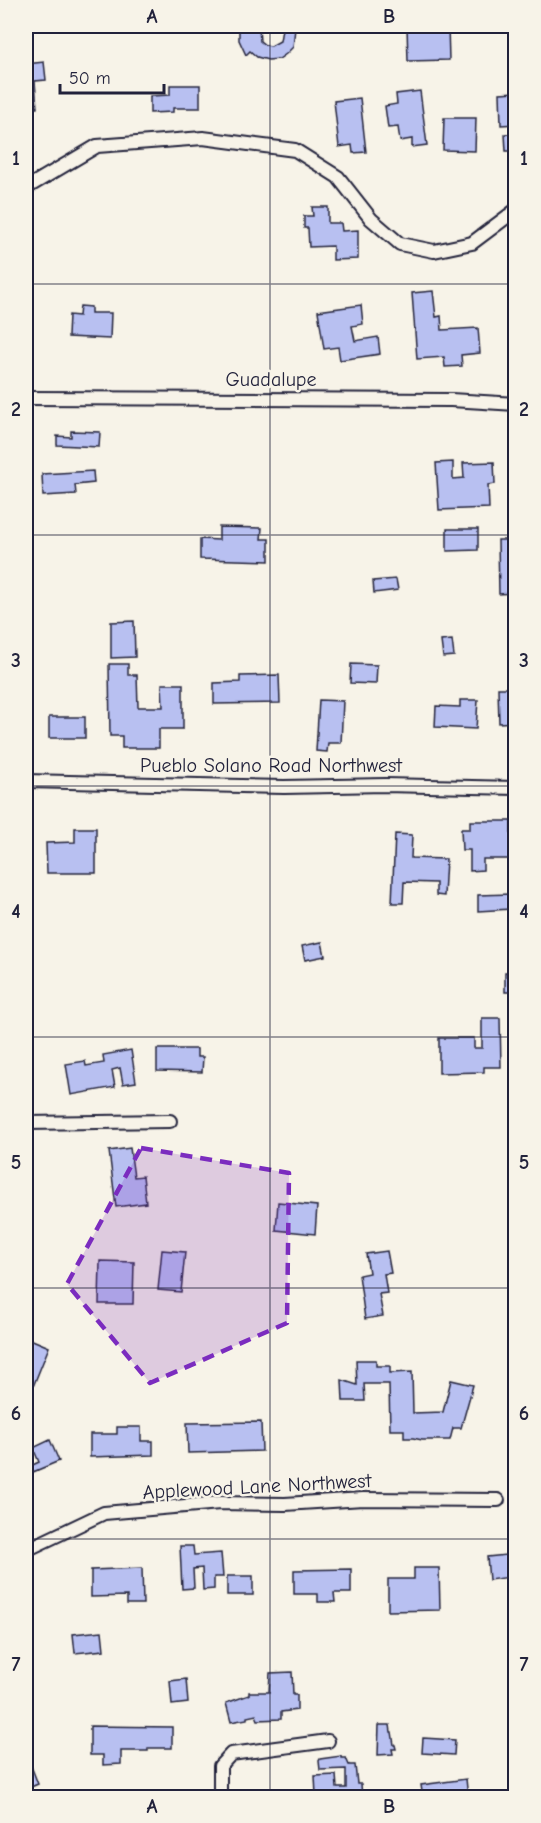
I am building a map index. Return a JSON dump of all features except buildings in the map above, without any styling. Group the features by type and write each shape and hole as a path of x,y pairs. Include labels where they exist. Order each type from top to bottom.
{"street":[{"path":"26,188 97,146 202,138 295,150 338,177 371,219 399,244 434,251 472,243 516,210"},
{"name":"Guadalupe","path":"26,398 451,400 516,404"},
{"name":"Pueblo Solano Road Northwest","path":"26,781 516,788"},
{"path":"26,1123 170,1121"},
{"name":"Applewood Lane Northwest","path":"26,1550 104,1514 220,1503 285,1504 363,1499 498,1500"},
{"path":"220,1797 220,1766 231,1754 328,1741"}],"highlighted area":[{"path":"141,1148 289,1173 287,1323 150,1383 67,1284"}]}
